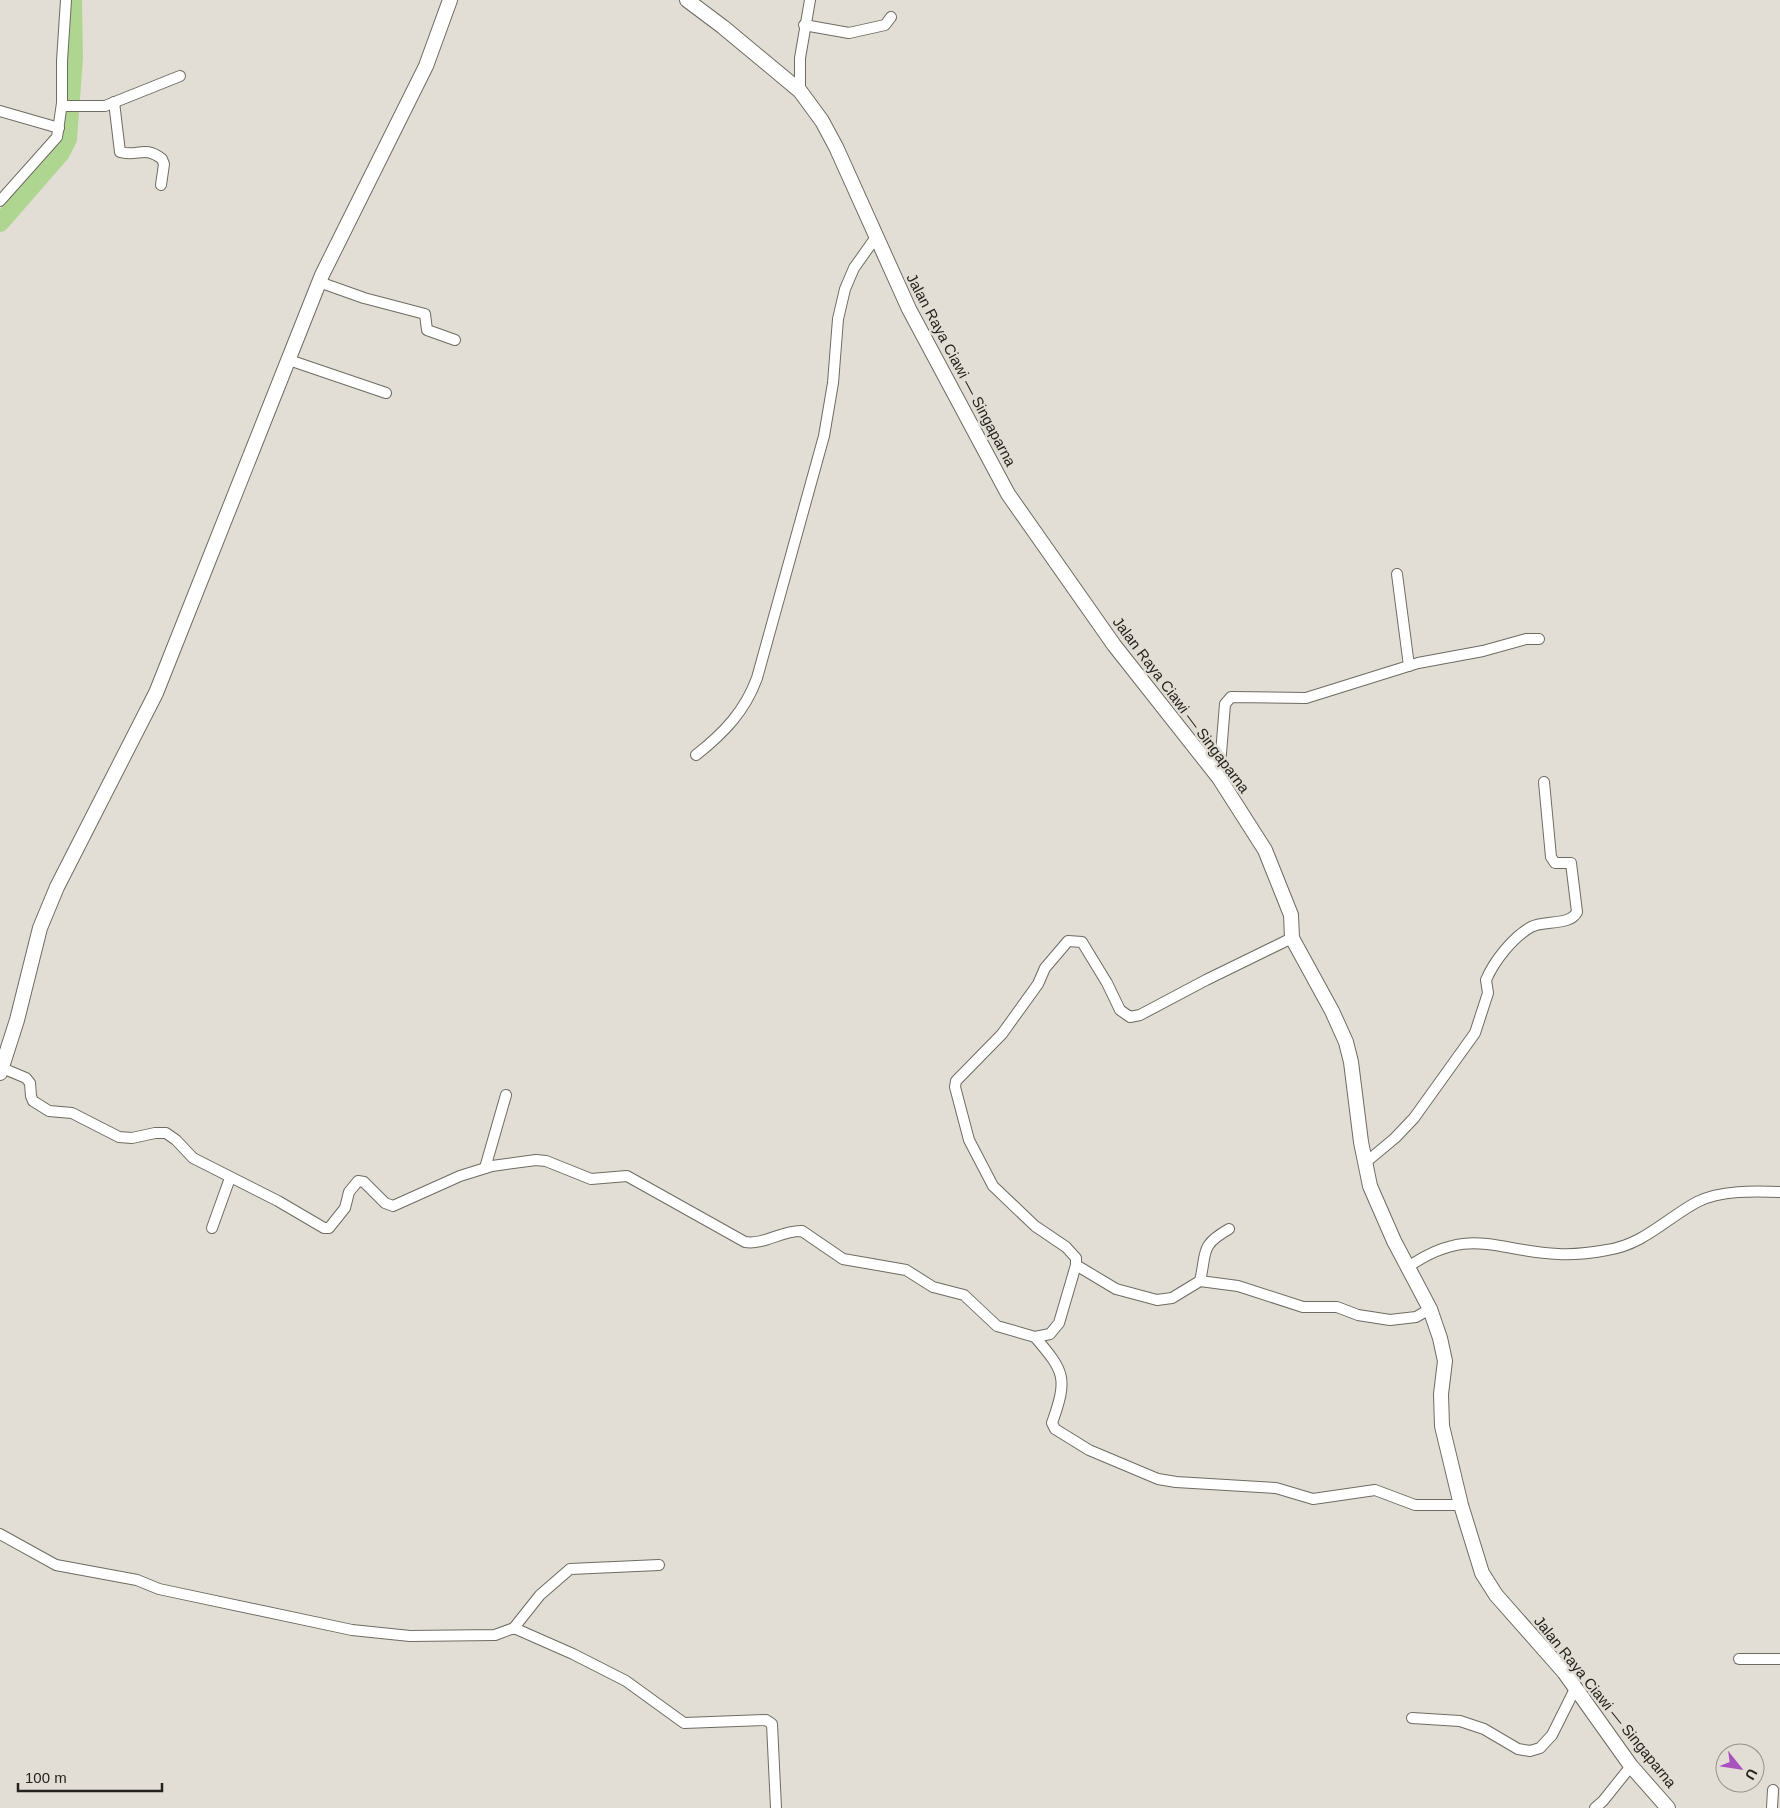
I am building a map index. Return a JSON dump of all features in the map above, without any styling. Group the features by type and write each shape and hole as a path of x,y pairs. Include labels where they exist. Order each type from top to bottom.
{"main road":[{"path":"1,1070 17,1020 40,928 57,887 156,694 319,282 426,66 450,0"},
{"name":"Jalan Raya Ciawi — Singaparna","path":"687,0 723,27 800,91 822,121 836,147 909,309 1008,494 1114,645 1219,778 1265,850 1291,915 1292,938 1332,1011 1346,1042 1351,1062 1370,1186 1381,1214 1430,1309 1445,1360 1441,1394 1442,1426 1461,1505 1482,1573 1496,1595 1543,1647 1575,1688 1631,1766 1668,1808"}],"street":[{"path":"1,198 41,158 57,137 59,128 71,106 62,61 66,0"},
{"path":"800,91 804,25 810,0"},
{"path":"804,25 849,33 885,25 891,17"},
{"path":"71,106 105,106 180,76"},
{"path":"114,102 120,152 132,153 147,150 162,159 164,164 161,185"},
{"path":"0,111 59,128"},
{"path":"696,755 730,726 743,708 758,678 824,436 833,383 838,319 845,289 854,268 876,237"},
{"path":"319,282 390,306 418,310 425,314 427,330 455,340"},
{"path":"288,360 386,393"},
{"path":"1397,574 1409,666"},
{"path":"1219,778 1225,704 1230,697 1306,698 1409,666 1492,649 1526,639 1539,639"},
{"path":"1365,1162 1395,1138 1414,1118 1475,1033 1488,993 1486,980 1500,958 1520,934 1533,926 1570,919 1577,912 1571,862 1555,862 1551,857 1544,782"},
{"path":"1034,1338 1050,1334 1059,1322 1076,1265 1076,1258 1072,1252 1034,1226 1022,1212 1001,1195 989,1180 968,1140 955,1087 956,1081 1002,1034 1038,984 1045,968 1068,941 1079,940 1083,943 1107,983 1120,1010 1130,1018 1140,1015 1292,938"},
{"path":"1,1070 26,1078 30,1083 33,1101 49,1111 78,1115 119,1138 166,1133 176,1140 189,1156 278,1201 326,1229 341,1215 351,1188 358,1181 364,1182 385,1203 393,1206 460,1176 485,1168 536,1160 559,1165 592,1179 628,1176 738,1239 760,1242 794,1231 802,1231 843,1259 860,1264 906,1270 933,1287 964,1296 997,1326 1034,1338 1055,1361 1062,1375 1061,1391 1052,1423 1055,1429 1088,1450 1153,1476 1176,1482 1276,1488 1310,1498 1375,1490 1415,1505 1461,1505"},
{"path":"485,1168 506,1095"},
{"path":"212,1228 230,1178"},
{"path":"1408,1267 1429,1253 1465,1242 1492,1243 1557,1254 1610,1250 1638,1242 1699,1201 1716,1196 1780,1192"},
{"path":"1200,1281 1205,1251 1212,1239 1229,1229"},
{"path":"1076,1265 1116,1289 1157,1300 1172,1298 1200,1281 1238,1286 1303,1307 1337,1308 1358,1316 1390,1320 1416,1317 1430,1309"},
{"path":"0,1534 56,1565 137,1580 160,1589 303,1621 352,1630 410,1636 495,1635 513,1628 540,1595 570,1569 659,1565"},
{"path":"513,1628 573,1654 626,1682 684,1722 766,1720 772,1724 776,1808"},
{"path":"1739,1659 1780,1659"},
{"path":"1412,1718 1460,1721 1484,1729 1518,1749 1530,1751 1540,1748 1552,1735 1575,1688"},
{"path":"1595,1808 1603,1801 1631,1766"},
{"path":"1772,1808 1773,1790"}],"waterway":[{"path":"0,223 61,153 68,139 74,58 73,0"}]}
